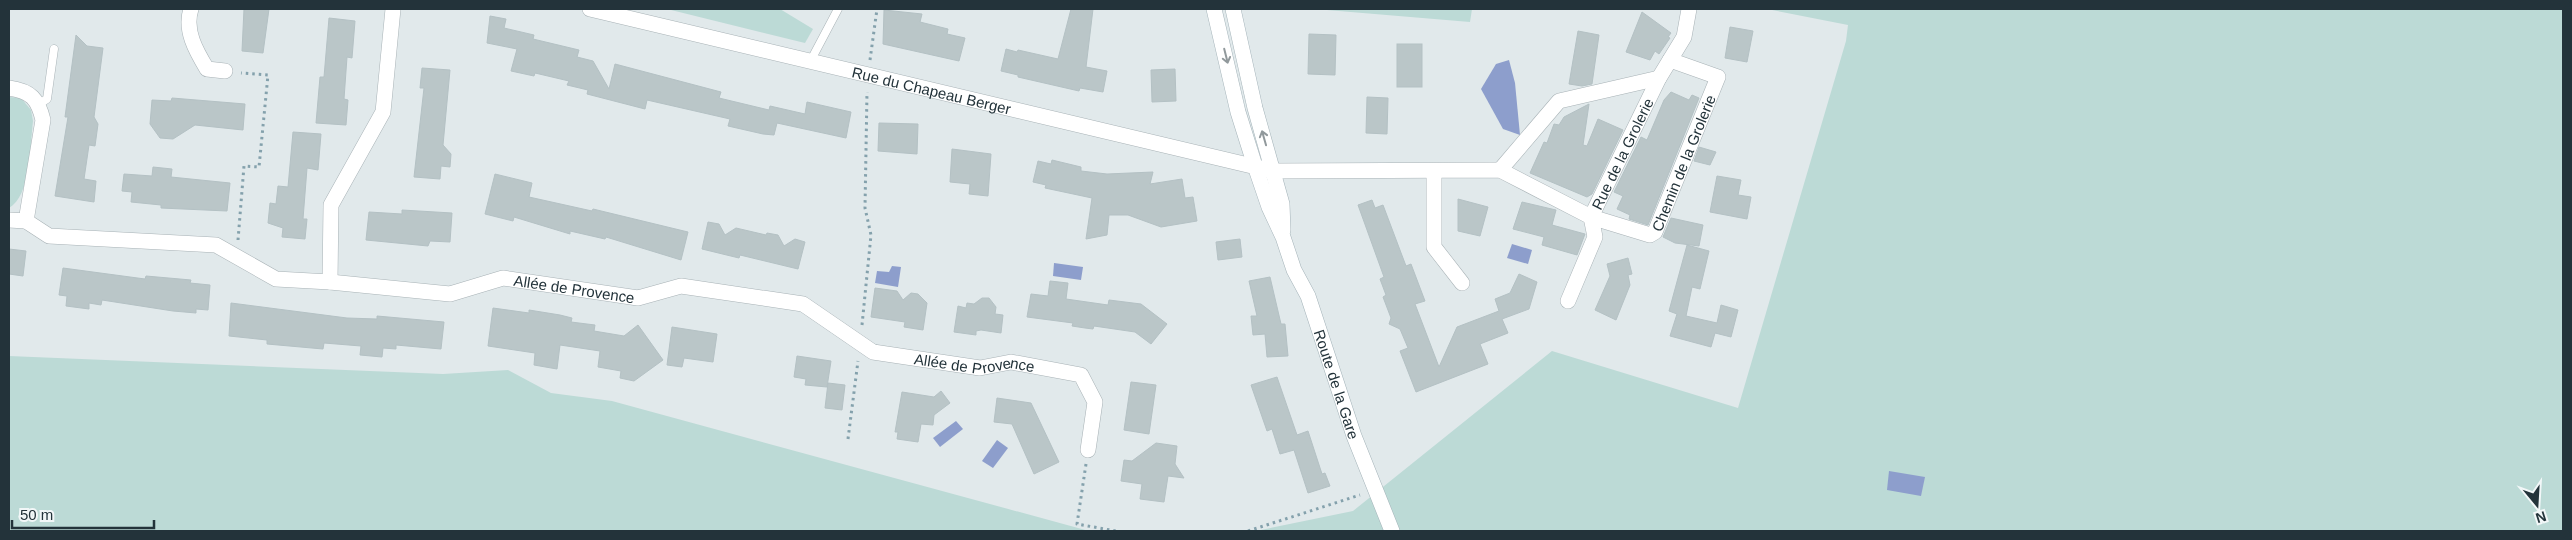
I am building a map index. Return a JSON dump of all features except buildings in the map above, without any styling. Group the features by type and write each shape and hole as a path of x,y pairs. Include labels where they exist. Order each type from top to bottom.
{"street":[{"path":"191,9 188,16 192,44 207,69 225,71"},
{"path":"330,282 331,205 383,112 393,9"},
{"name":"Rue du Chapeau Berger","path":"591,9 1273,170"},
{"name":"Route de la Gare","path":"1214,9 1238,112 1255,166 1269,207 1284,237 1294,270 1308,296 1374,490 1392,531"},
{"name":"Route de la Gare","path":"1233,9 1255,108 1282,204 1284,237"},
{"name":"Rue de la Grolerie","path":"1273,170 1500,170 1591,217 1659,78 1684,37 1689,9"},
{"name":"Chemin de la Grolerie","path":"1591,217 1650,235 1656,232 1718,77 1670,60"},
{"name":"Rue de la Grolerie","path":"1500,170 1559,101 1659,78"},
{"path":"9,88 24,90 39,104 43,120 26,221 9,220"},
{"path":"1434,171 1434,247 1462,283"},
{"path":"1568,301 1595,237 1591,217"},
{"name":"Allée de Provence","path":"26,221 49,236 216,245 276,279 330,282 450,294 503,278 638,298 681,286 803,304 873,352 980,368 1011,362 1081,375 1095,402 1088,450"}],"lane":[{"path":"811,60 838,9"},
{"path":"39,104 47,99 54,49"}],"path":[{"path":"870,61 877,9"},
{"path":"225,71 268,75 259,167 244,166 236,255"},
{"path":"848,438 871,235 865,208 868,86"},
{"path":"1088,450 1077,524 1116,531"},
{"path":"1248,531 1374,490"}],"green space":[{"path":"667,9 780,9 813,29 805,43"},
{"path":"1315,9 1472,9 1470,22"},
{"path":"1767,9 2563,9 2563,531 1256,531 1353,511 1552,351 1738,408 1846,41 1848,25"},
{"path":"9,97 21,98 31,110 33,121 30,156 22,193 9,208"},
{"path":"9,356 443,374 508,370 551,393 612,401 1089,531 9,531"}],"water":[{"path":"1509,60 1515,83 1520,135 1503,129 1481,89 1496,64"},
{"path":"1512,244 1532,250 1528,264 1507,258"},
{"path":"1054,263 1083,267 1081,280 1053,276"},
{"path":"892,266 901,267 898,287 875,283 877,271 889,272"},
{"path":"956,421 963,429 940,447 933,438"},
{"path":"997,440 1008,448 993,468 982,461"},
{"path":"1889,471 1925,477 1921,496 1887,490"}]}
